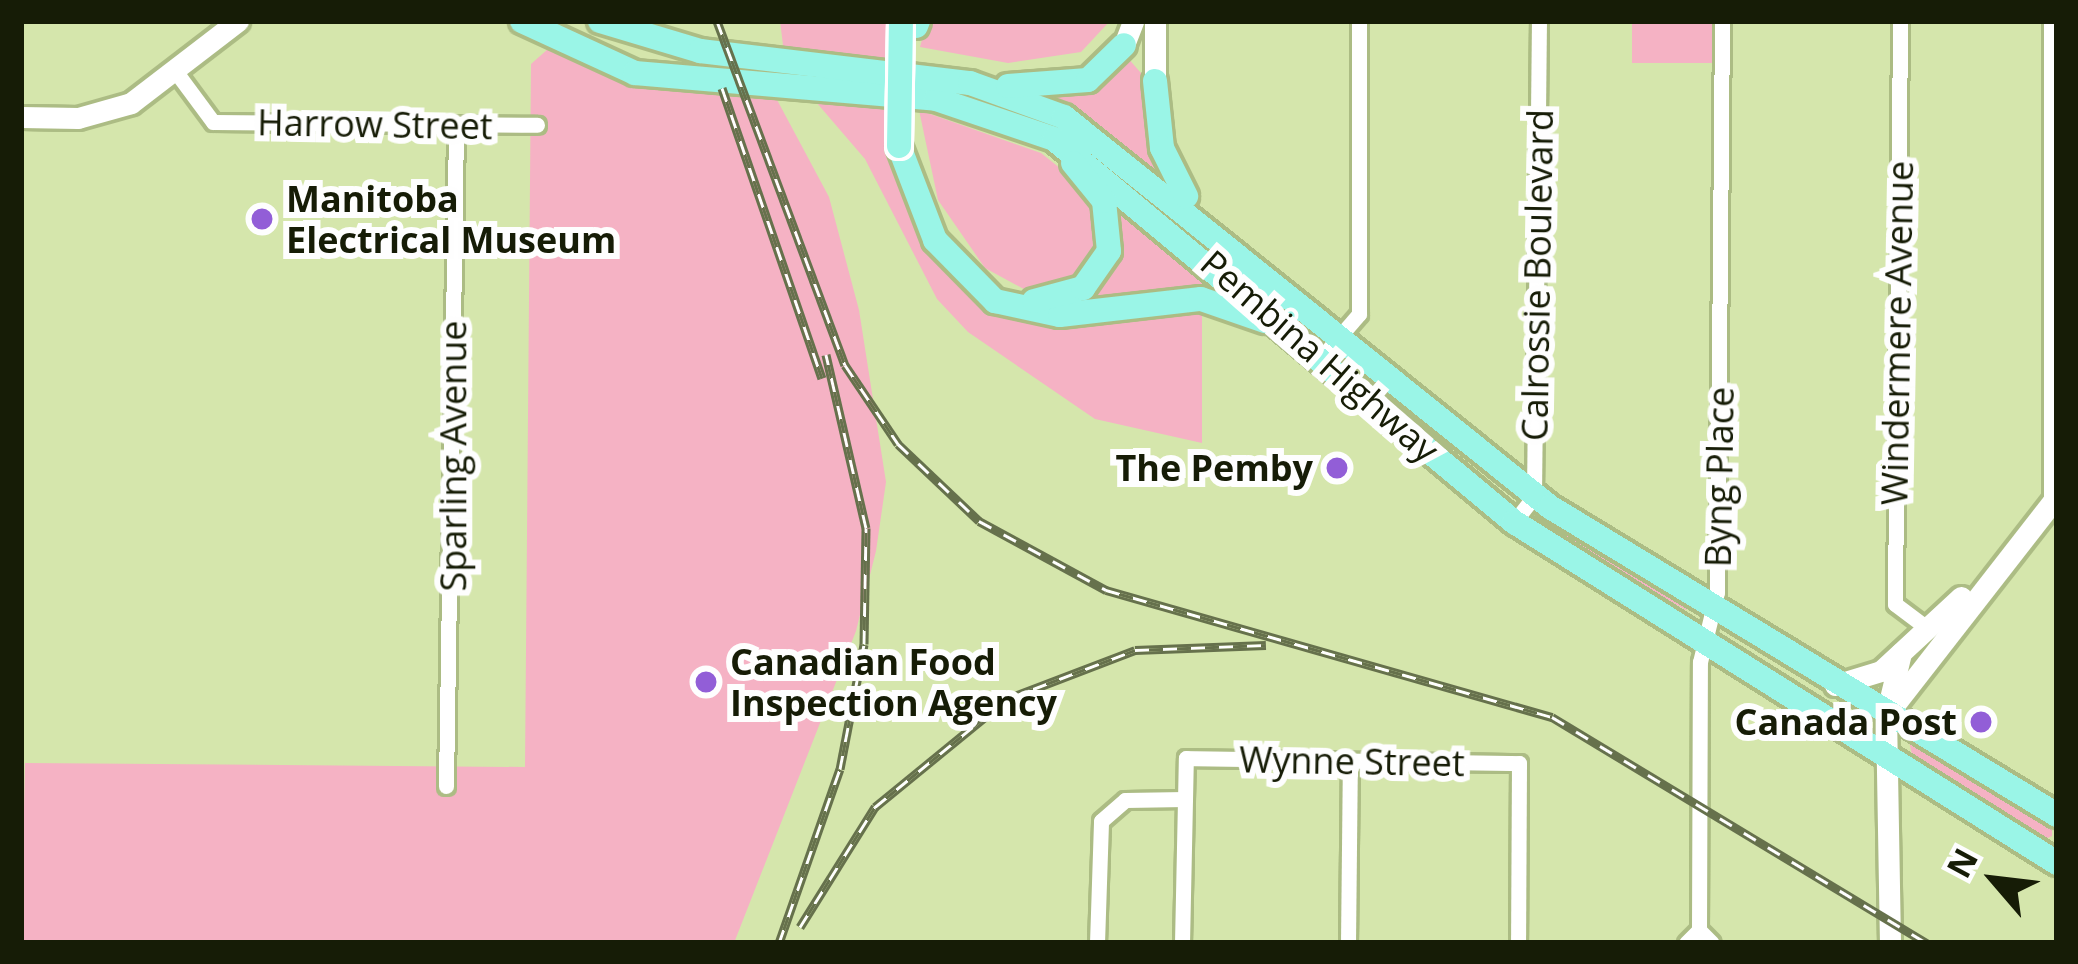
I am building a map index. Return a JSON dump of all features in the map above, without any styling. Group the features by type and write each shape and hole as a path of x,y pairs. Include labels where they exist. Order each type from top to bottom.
{"main road":[{"name":"Pembina Highway","path":"522,21 634,73 937,99 1000,117 1088,160 1514,522 2057,863"},
{"name":"Pembina Highway","path":"600,21 700,51 970,82 1081,126 1200,218 1534,496 1835,685 2057,815"},
{"path":"909,23 907,147 935,240 995,301 1060,315 1213,301 1298,338"},
{"path":"970,82 1079,82 1128,33"},
{"path":"1155,81 1166,163 1200,218"},
{"path":"907,147 936,213 977,272 1022,299 1066,297 1105,261 1108,210 1071,162 1000,117"},
{"path":"1818,712 1886,715"}],"street":[{"path":"21,117 78,118 131,103 238,21"},
{"path":"1155,21 1155,81"},
{"path":"1321,358 1358,314 1359,21"},
{"name":"Calrossie Boulevard","path":"1534,496 1539,21"},
{"name":"Byng Place","path":"1699,930 1702,641 1714,611 1722,21"},
{"name":"Windermere Avenue","path":"1900,21 1895,604 1927,628"},
{"path":"1835,685 1901,653 1976,586 2054,499 2051,21"},
{"name":"Harrow Street","path":"176,72 213,122 537,125"},
{"name":"Sparling Avenue","path":"446,786 456,125"},
{"path":"1514,522 1534,496"},
{"path":"1886,715 1976,586"},
{"path":"1927,628 1930,654"},
{"path":"1890,943 1892,759 1886,715 1901,653"},
{"name":"Wynne Street","path":"1185,799 1186,758 1519,763 1518,943"},
{"path":"1348,943 1350,761"},
{"path":"1097,943 1101,820 1124,800 1185,799 1182,943"},
{"path":"1686,943 1699,930 1712,943"}],"shaded area":[{"path":"780,21 893,21 886,64 784,53"},
{"path":"927,21 1110,21 1081,52 1008,63 920,47"},
{"path":"1632,21 1715,21 1715,63 1632,63"},
{"path":"548,49 624,79 775,96 829,197 859,310 886,482 876,551 856,631 734,943 21,943 25,763 525,767 531,64"},
{"path":"1127,57 1147,80 1166,162 1200,218 1020,87"},
{"path":"816,102 886,107 916,227 954,278 1008,317 1056,324 1202,311 1202,443 1095,419 968,332 937,299 865,159"},
{"path":"919,110 1041,153 1090,192 1103,230 1087,274 1033,294 985,268 938,200"},
{"path":"1120,205 1230,293 1063,307 1119,242"},
{"path":"1548,520 1688,608 1547,531"},
{"path":"1908,737 2052,824 2052,836 2041,841 1914,763"}],"railway":[{"path":"717,21 845,365 898,444 979,521 1106,590 1552,717 1927,943"},
{"path":"722,88 822,378"},
{"path":"779,943 840,769 864,644 866,528 826,355"},
{"path":"800,927 875,807 1007,699 1135,650 1266,645"}],"place":[{"name":"Manitoba Electrical Museum","path":"262,219"},
{"name":"The Pemby","path":"1337,468"},
{"name":"Canadian Food Inspection Agency","path":"706,682"},
{"name":"Canada Post","path":"1981,722"}]}
